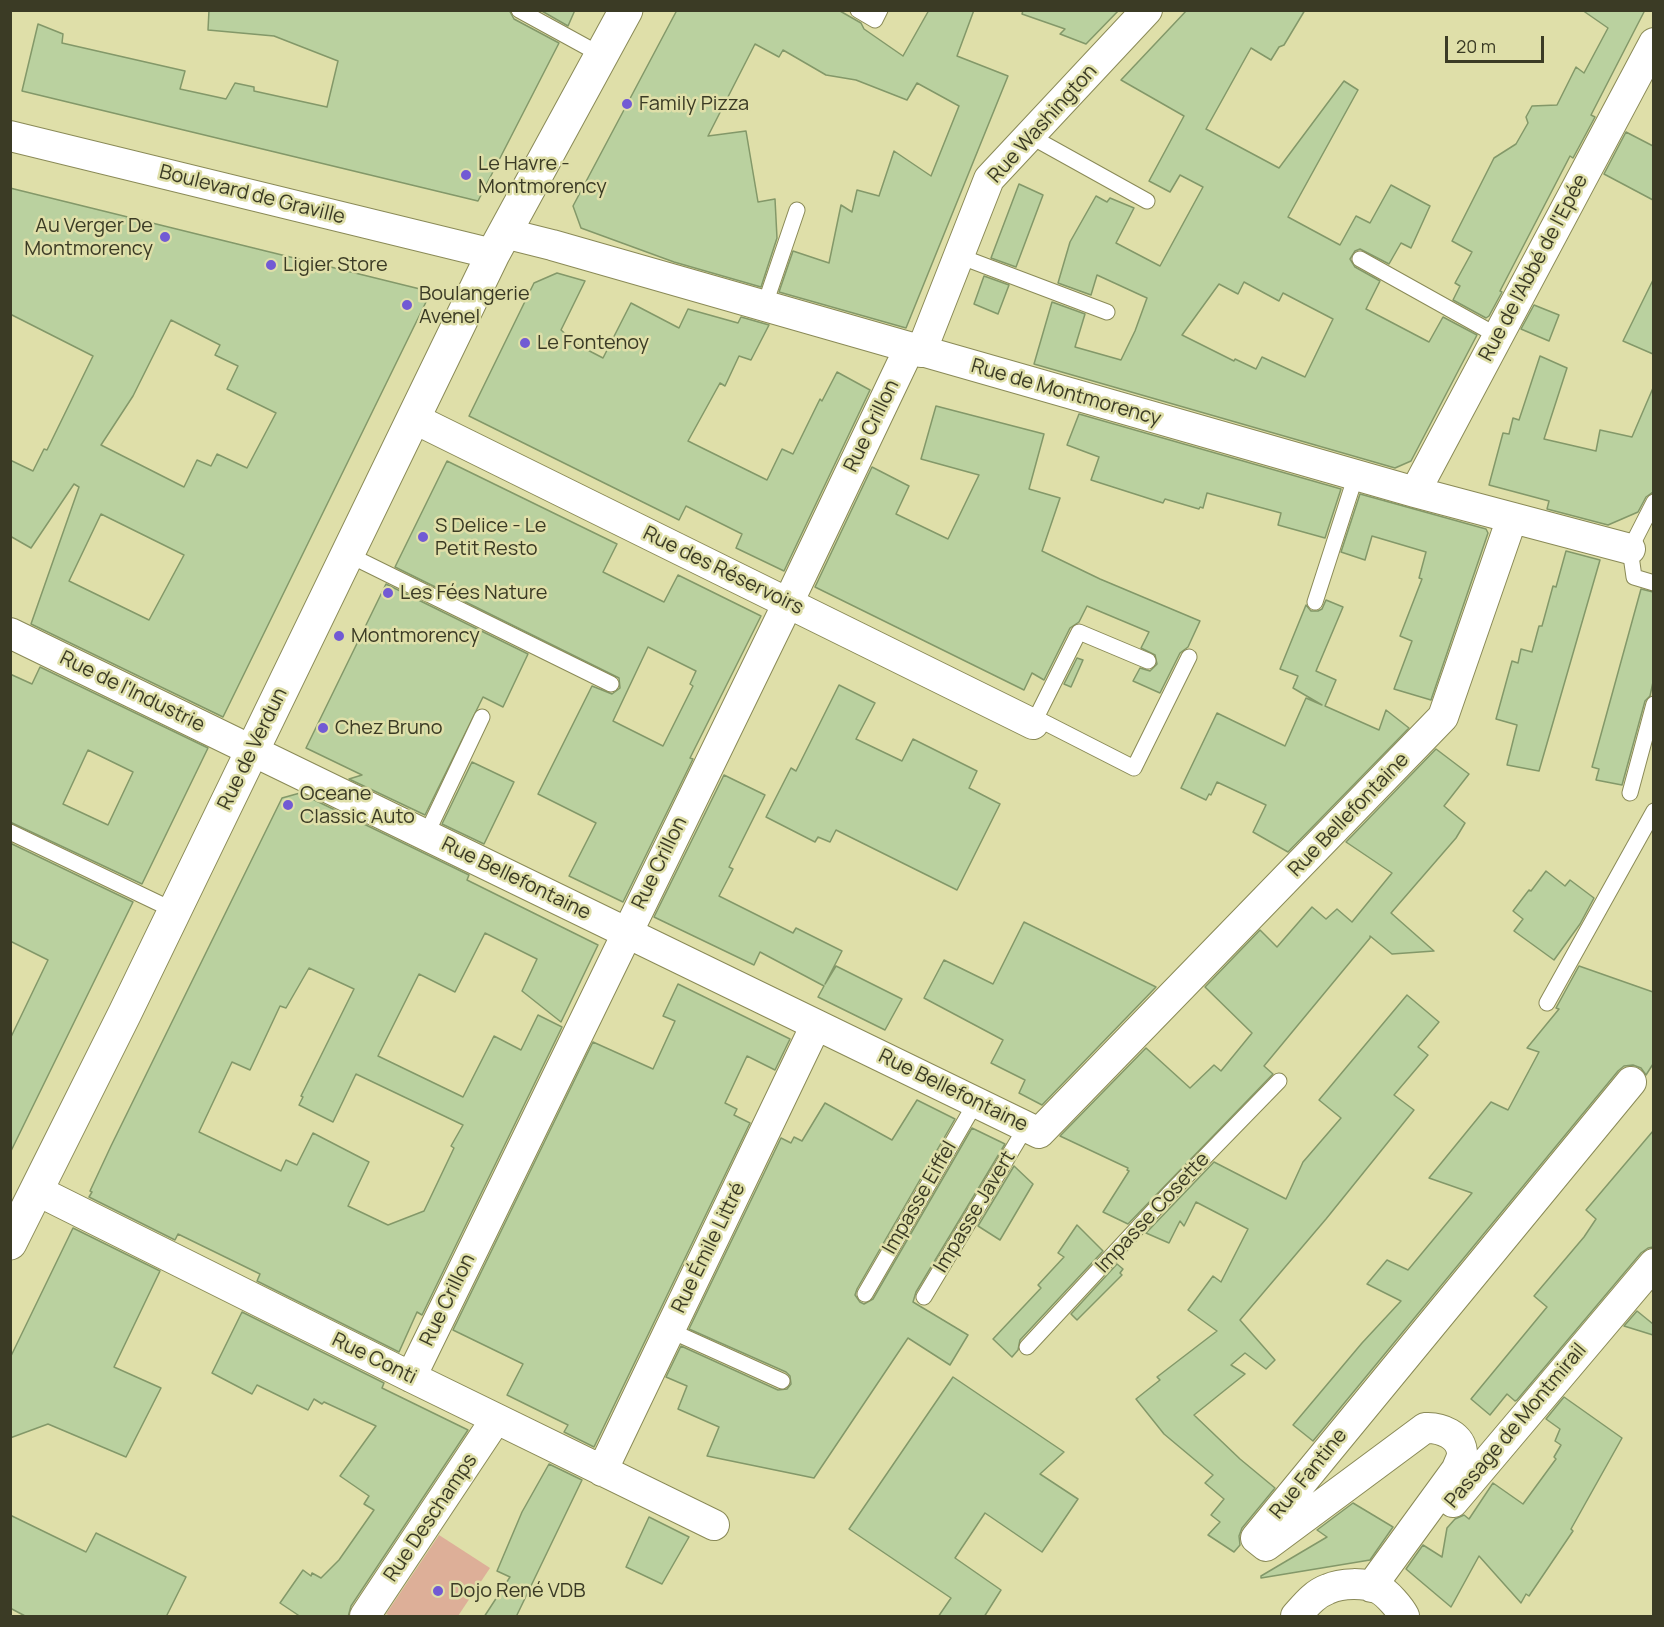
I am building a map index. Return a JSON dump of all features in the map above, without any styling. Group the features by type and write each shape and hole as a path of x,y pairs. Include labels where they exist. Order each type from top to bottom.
{"main road":[{"name":"Rue de Verdun","path":"10,1243 175,911 498,244 603,56 626,10"}],"street":[{"name":"Rue Washington","path":"915,351 959,256 989,179 1147,10"},
{"name":"Rue de l'Abbé de l'Epée","path":"1415,492 1653,43"},
{"name":"Boulevard de Graville","path":"10,136 498,244"},
{"name":"Rue de Montmorency","path":"498,244 563,248 915,351 1415,492 1630,549"},
{"name":"Rue Crillon","path":"411,1377 626,932 915,351"},
{"name":"Rue des Réservoirs","path":"413,418 788,603 1034,721"},
{"name":"Rue Bellefontaine","path":"253,750 1039,1133 1443,717 1512,518"},
{"name":"Rue de l'Industrie","path":"10,633 253,750"},
{"name":"Rue Émile Littré","path":"602,1471 816,1025"},
{"name":"Rue Fantine","path":"1375,1588 1457,1469 1462,1455 1459,1444 1450,1433 1436,1427 1425,1428 1266,1546 1256,1538 1631,1082"},
{"name":"Rue Conti","path":"36,1190 714,1526"},
{"name":"Passage de Montmirail","path":"1375,1588 1653,1264"},
{"name":"Rue Deschamps","path":"365,1617 496,1419"},
{"path":"1296,1617 1313,1598 1328,1588 1357,1584 1375,1588 1402,1611 1404,1617"}],"lane":[{"path":"519,10 603,56"},
{"path":"858,10 875,20 880,10"},
{"path":"1029,136 1147,201"},
{"path":"764,307 797,210"},
{"path":"959,256 1107,312"},
{"path":"1360,259 1498,336"},
{"path":"1315,602 1356,475"},
{"path":"1653,502 1630,549 1634,577 1653,583"},
{"path":"348,554 611,684"},
{"path":"1148,661 1079,632 1034,721 1134,768 1189,657"},
{"path":"1630,793 1653,704"},
{"path":"426,835 482,717"},
{"path":"1547,1003 1653,811"},
{"path":"10,832 175,911"},
{"name":"Impasse Cosette","path":"1027,1347 1279,1080"},
{"name":"Impasse Eiffel","path":"865,1294 976,1102"},
{"name":"Impasse Javert","path":"924,1297 1026,1127"},
{"path":"669,1330 782,1381"}],"shaded area":[{"name":"Dojo René VDB","path":"439,1535 490,1568 458,1616 391,1616 386,1614"}],"building":[{"path":"209,10 509,10 514,19 559,43 478,201 22,91 38,24 63,34 62,43 185,71 180,89 226,99 235,83 254,87 254,91 327,107 338,61 274,36 208,30"},
{"path":"540,10 575,10 568,26"},
{"path":"677,10 840,11 861,23 864,29 903,56 929,10 974,10 957,56 1008,76 906,328 779,292 793,251 829,263 841,205 852,212 857,190 879,196 894,151 931,176 959,106 917,83 907,100 856,80 826,75 783,50 779,57 755,44 708,136 746,131 758,202 775,199 777,238 761,287 674,262 581,228 573,206"},
{"path":"1023,10 1119,10 1086,44 1060,34 1065,29 1022,14"},
{"path":"1187,10 1305,10 1284,45 1279,47 1271,60 1251,48 1206,129 1279,168 1344,81 1358,90 1288,217 1340,245 1356,216 1370,223 1391,185 1430,206 1411,248 1401,243 1389,264 1360,249 1355,251 1350,259 1355,267 1380,281 1366,309 1429,342 1443,317 1477,335 1411,461 1395,468 1034,364 1052,302 1085,314 1075,347 1121,360 1135,331 1147,298 1097,275 1091,295 1058,283 1070,242 1096,196 1107,202 1110,198 1134,208 1116,243 1160,266 1203,187 1180,175 1170,192 1149,181 1184,116 1121,80","holes":["1244,282 1279,301 1283,293 1333,319 1305,377 1262,357 1256,369 1235,359 1234,361 1182,335 1219,284 1238,294"]},
{"path":"1582,10 1645,10 1591,115 1595,117 1573,158 1570,156 1500,291 1502,292 1486,318 1453,300 1460,286 1455,283 1472,252 1452,241 1494,158 1516,144 1528,123 1526,117 1532,106 1557,105 1576,67 1584,73 1608,28"},
{"path":"1626,132 1653,146 1653,200 1604,174"},
{"path":"1019,184 1043,195 1016,267 991,258"},
{"path":"10,188 420,289 426,302 223,717 31,624 79,487 74,484 31,548 10,536 10,460 33,471 44,449 47,450 93,356 10,314","holes":["171,320 220,345 215,355 238,366 227,389 276,413 247,468 217,454 211,466 197,460 184,487 101,445 133,396","101,514 184,555 149,620 69,581"]},
{"path":"557,273 585,281 561,330 578,345 603,358 631,303 679,328 688,309 738,323 741,317 769,325 751,360 739,356 725,386 720,383 688,441 767,480 782,449 793,454 820,399 822,401 837,372 870,390 784,571 736,548 742,534 686,506 679,520 469,416 534,283"},
{"path":"984,276 1009,285 998,314 974,304"},
{"path":"1653,280 1653,354 1623,341"},
{"path":"1534,305 1559,315 1549,341 1521,329"},
{"path":"1540,356 1567,368 1544,439 1596,451 1600,430 1632,437 1653,388 1653,492 1646,497 1638,512 1608,525 1547,509 1549,501 1489,485 1503,433 1509,434 1513,418 1519,420"},
{"path":"936,406 1044,434 1029,489 1060,498 1042,551 1100,579 1200,621 1188,647 1180,653 1160,693 1133,681 1140,668 1150,671 1157,664 1155,655 1141,648 1149,632 1087,606 1079,622 1070,628 1044,680 1032,673 1024,690 815,587 872,467 909,486 896,514 948,539 979,475 921,459"},
{"path":"1079,414 1341,489 1325,538 1278,525 1281,513 1207,493 1203,508 1199,509 1165,499 1163,503 1091,480 1099,457 1067,445"},
{"path":"447,461 617,544 603,572 664,602 678,575 761,616 690,758 693,759 623,902 569,876 596,823 538,794 592,686 612,694 620,688 619,678 395,567","holes":["648,647 696,671 690,684 693,686 663,746 613,721"]},
{"path":"1360,494 1486,529 1488,533 1431,700 1394,689 1412,641 1400,636 1422,579 1419,578 1426,552 1372,536 1365,560 1341,552"},
{"path":"1566,551 1600,560 1539,771 1507,765 1517,725 1496,719 1512,661 1518,663 1521,649 1532,652 1553,586 1556,587"},
{"path":"386,584 528,654 503,707 483,697 425,815 349,779 362,775 306,748"},
{"path":"1641,589 1653,592 1653,682 1650,696 1645,701 1622,785 1596,780 1599,769 1592,767"},
{"path":"1326,600 1343,607 1316,671 1336,680 1325,706 1379,730 1386,710 1409,728 1288,852 1253,832 1266,805 1217,782 1206,800 1181,788 1217,713 1285,746 1306,698 1322,705 1293,688 1298,676 1280,669 1306,605 1311,611 1318,611 1322,609"},
{"path":"1077,658 1083,660 1071,687 1064,684"},
{"path":"40,667 208,748 142,884 10,822 10,674 32,684","holes":["88,750 133,772 108,825 63,804"]},
{"path":"839,685 875,703 856,739 902,761 913,739 977,771 969,788 1000,804 957,890 836,830 830,842 818,837 815,842 766,817 791,768 796,771"},
{"path":"1436,749 1469,774 1444,806 1465,823 1456,838 1391,913 1434,951 1392,954 1370,936 1264,1066 1273,1074 1128,1224 1103,1212 1129,1171 1128,1168 1060,1136 1146,1048 1190,1088 1214,1065 1221,1071 1252,1033 1205,987 1260,930 1277,947 1312,907 1326,919 1337,909 1352,922 1392,873 1346,842"},
{"path":"472,762 514,782 484,844 442,824"},
{"path":"724,775 765,795 729,867 733,869 719,896 793,933 796,928 842,951 825,984 836,966 902,999 885,1030 818,997 824,986 760,952 754,965 654,917"},
{"path":"300,793 469,875 467,880 598,945 561,1022 522,991 537,959 485,933 455,992 419,974 378,1056 463,1097 494,1036 521,1050 538,1015 562,1027 422,1315 417,1312 399,1352 257,1281 260,1274 178,1234 175,1240 89,1197 111,1146 282,798","holes":["309,968 354,989 301,1096 303,1097 299,1105 333,1122 356,1074 463,1125 451,1146 454,1148 424,1211 388,1225 348,1206 369,1162 313,1133 297,1165 286,1160 281,1171 199,1132 232,1062 250,1070 280,1006 286,1008"]},
{"path":"10,843 133,902 10,1153 10,1039 48,960 10,941"},
{"path":"1546,871 1565,886 1570,880 1594,898 1580,924 1554,960 1514,931 1523,919 1513,911"},
{"path":"1024,922 1156,987 1042,1105 1019,1093 1025,1080 991,1063 1003,1040 924,998 944,960 993,984"},
{"path":"1579,966 1653,992 1653,1064 1646,1075 1641,1068 1633,1065 1624,1066 1618,1071 1313,1441 1293,1425 1362,1343 1401,1301 1367,1284 1387,1260 1408,1270 1472,1193 1429,1178 1491,1102 1508,1110 1539,1052 1527,1048 1559,1009 1556,1008"},
{"path":"678,984 790,1039 775,1070 747,1056 725,1103 737,1109 734,1115 750,1123 594,1447 564,1432 568,1425 507,1395 523,1364 453,1330 593,1042 653,1069 675,1021 663,1016"},
{"path":"1407,995 1439,1022 1418,1047 1428,1055 1394,1095 1414,1110 1240,1320 1275,1360 1266,1369 1245,1353 1231,1365 1245,1374 1194,1415 1240,1459 1275,1488 1242,1528 1239,1536 1240,1545 1234,1552 1208,1535 1220,1522 1211,1515 1224,1499 1205,1483 1213,1475 1164,1434 1136,1399 1160,1380 1157,1377 1217,1331 1188,1310 1213,1276 1221,1282 1248,1229 1196,1202 1184,1226 1180,1221 1169,1243 1146,1233 1214,1162 1286,1199 1303,1162 1341,1118 1319,1100"},
{"path":"917,1100 955,1119 855,1295 864,1304 873,1299 972,1128 1005,1144 916,1292 913,1302 968,1335 950,1365 908,1338 814,1478 707,1456 719,1427 678,1409 687,1386 666,1377 681,1346 778,1390 787,1389 791,1384 790,1376 786,1372 689,1329 781,1138 791,1143 794,1137 802,1141 825,1103 892,1140"},
{"path":"1653,1131 1653,1247 1641,1253 1517,1400 1515,1401 1507,1394 1490,1415 1471,1399 1547,1307 1534,1296 1584,1237 1596,1219 1586,1210"},
{"path":"1014,1166 1033,1184 1000,1240 978,1226"},
{"path":"1077,1225 1103,1251 1020,1340 1018,1350 1012,1357 993,1339 1041,1288 1038,1285 1064,1257 1058,1253"},
{"path":"73,1228 160,1271 114,1367 161,1388 126,1457 48,1424 10,1438 10,1358"},
{"path":"1117,1264 1123,1269 1120,1273 1122,1275 1077,1320 1071,1314"},
{"path":"1637,1311 1653,1324 1653,1335 1624,1326"},
{"path":"242,1312 384,1383 382,1388 468,1430 351,1606 348,1617 301,1617 280,1603 303,1570 311,1576 312,1573 321,1578 339,1560 374,1510 364,1504 369,1496 340,1476 376,1426 314,1399 308,1410 257,1385 252,1394 212,1373"},
{"path":"953,1377 1064,1452 1040,1474 1078,1499 1042,1552 985,1513 955,1558 1001,1590 984,1617 938,1617 951,1598 849,1529"},
{"path":"1564,1397 1622,1438 1571,1529 1573,1531 1529,1596 1526,1594 1521,1603 1479,1556 1451,1607 1406,1569 1423,1545 1442,1557 1447,1528 1455,1519 1464,1515 1469,1519 1493,1483 1523,1504 1556,1459 1554,1457 1561,1445 1555,1441 1560,1429 1546,1419"},
{"path":"549,1464 582,1480 516,1617 484,1617 510,1577 497,1571 522,1512"},
{"path":"1353,1503 1393,1527 1370,1560 1261,1578 1327,1537 1317,1530"},
{"path":"10,1515 86,1552 96,1533 186,1577 166,1617 27,1617 10,1608"},
{"path":"649,1517 689,1537 662,1584 626,1567"}],"place":[{"name":"Family Pizza","path":"627,104"},
{"name":"Le Havre - Montmorency","path":"466,175"},
{"name":"Au Verger De Montmorency","path":"165,237"},
{"name":"Ligier Store","path":"271,265"},
{"name":"Boulangerie Avenel","path":"407,305"},
{"name":"Le Fontenoy","path":"525,343"},
{"name":"S Delice - Le Petit Resto","path":"423,537"},
{"name":"Les Fées Nature","path":"388,593"},
{"name":"Montmorency","path":"339,636"},
{"name":"Chez Bruno","path":"323,728"},
{"name":"Oceane Classic Auto","path":"288,805"},
{"name":"Dojo René VDB","path":"438,1591"}]}
